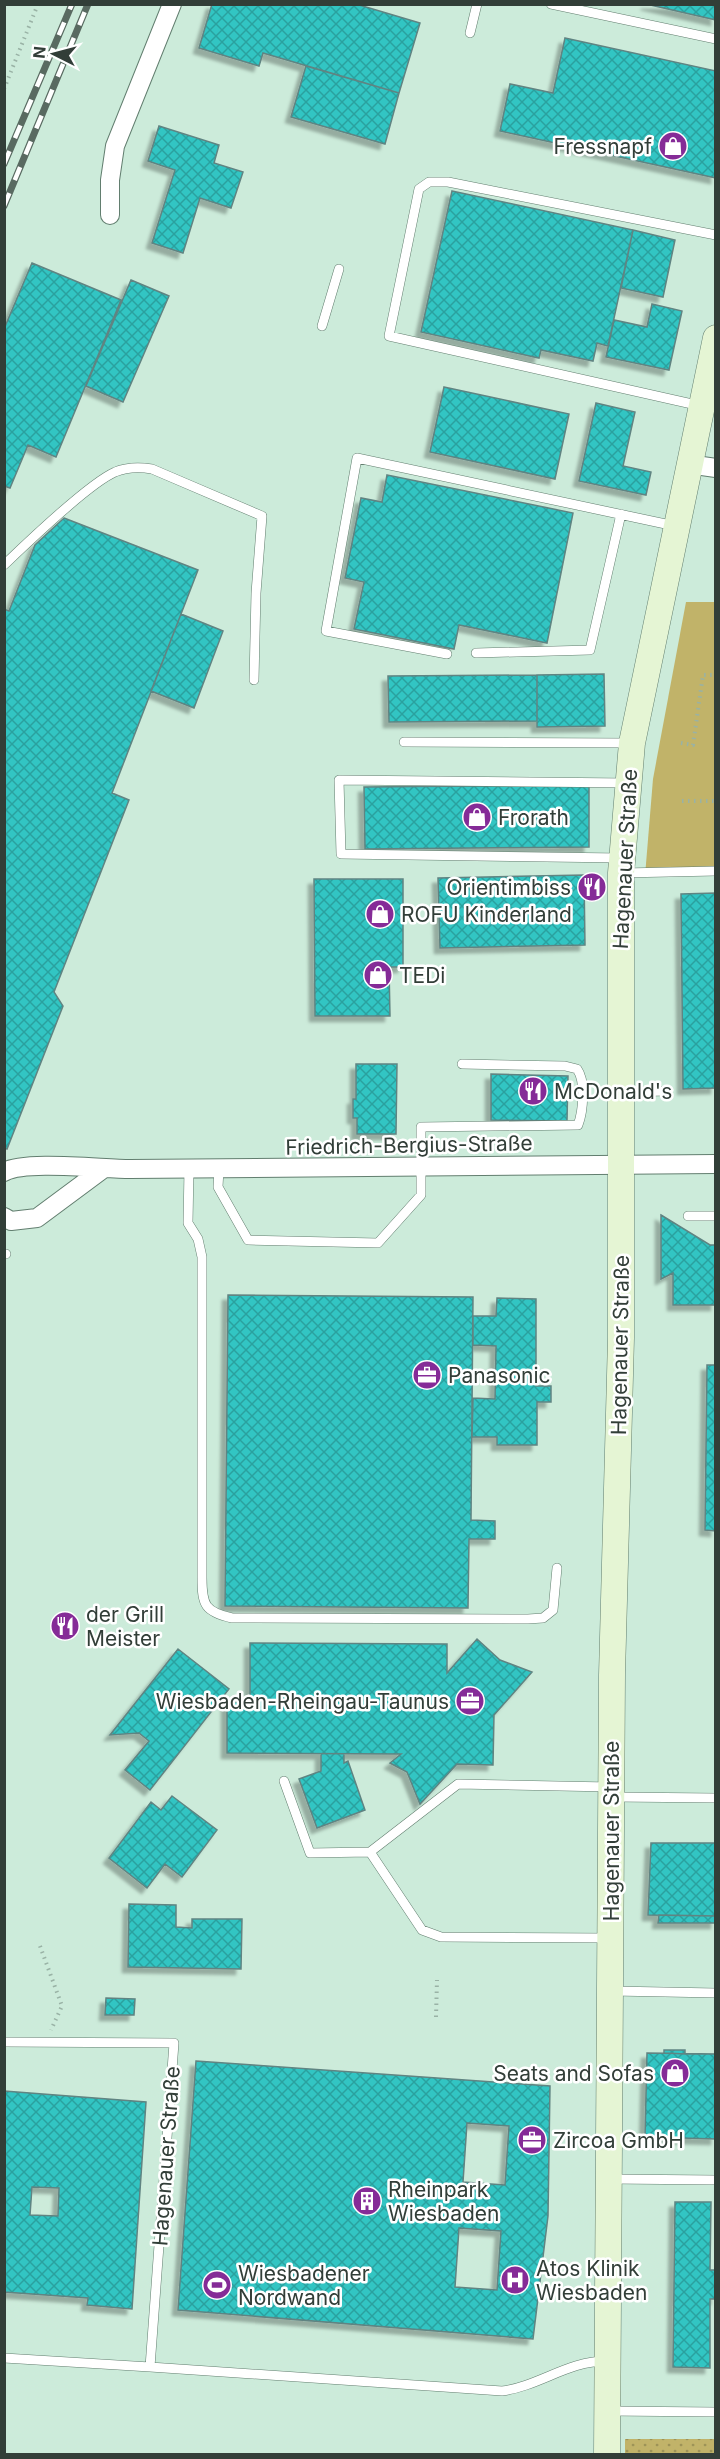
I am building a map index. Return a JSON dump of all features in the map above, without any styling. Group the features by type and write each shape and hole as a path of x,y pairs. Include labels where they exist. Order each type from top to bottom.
{"street":[{"path":"110,215 110,180 115,146 172,4"},
{"name":"Hagenauer Straße","path":"607,2454 612,1675 621,1349 621,866 632,744 675,526 716,338"},
{"path":"688,465 716,468"},
{"name":"Friedrich-Bergius-Straße","path":"4,1172 19,1166 219,1169 716,1164"},
{"path":"4,1217 11,1221 37,1218 103,1169"}],"lane":[{"path":"470,33 477,4"},
{"path":"551,4 716,39"},
{"path":"701,406 389,336 418,189 429,182 448,182 716,235"},
{"path":"322,327 339,269"},
{"path":"447,654 326,631 357,458 675,526"},
{"path":"4,565 94,486 116,472 138,467 152,469 262,516 256,593 254,680"},
{"path":"476,653 590,650 621,514"},
{"path":"404,742 632,744"},
{"path":"627,783 339,780 341,854 716,872"},
{"path":"219,1169 218,1187 248,1240 378,1243 421,1195 421,1127 578,1125 581,1117 582,1075 578,1069 565,1066 462,1064"},
{"path":"620,1092 667,1091"},
{"path":"189,1169 188,1223 198,1239 202,1257 202,1599 206,1606 213,1612 232,1618 543,1618 553,1610 557,1568"},
{"path":"688,1216 716,1216"},
{"path":"284,1781 310,1853 370,1852 458,1784 716,1798"},
{"path":"370,1852 417,1923 428,1933 441,1937 610,1938"},
{"path":"610,1991 716,1993"},
{"name":"Hagenauer Straße","path":"4,2042 174,2043 150,2367"},
{"path":"607,2179 716,2180"},
{"path":"4,2358 502,2391 522,2388 575,2364 607,2361"},
{"path":"607,2411 716,2412"}],"path":[{"path":"4,89 38,4"},
{"path":"681,743 693,745 703,675 716,675"},
{"path":"681,801 716,801"},
{"path":"40,1946 62,2006 46,2042"},
{"path":"436,2017 437,1980"}],"shaded area":[{"path":"686,602 715,602 715,874 645,876 653,779"},
{"path":"625,2439 715,2439 715,2454 625,2454"}],"building":[{"path":"212,4 356,4 420,23 399,93 263,53 259,66 199,48"},
{"path":"646,4 716,4 716,20"},
{"path":"565,38 716,71 716,178 500,131 510,84 553,93"},
{"path":"306,66 399,93 385,144 291,117"},
{"path":"159,126 219,145 214,163 243,172 231,208 200,198 183,253 152,243 175,170 148,161"},
{"path":"452,191 633,230 608,346 597,343 593,361 541,350 539,358 421,332"},
{"path":"633,230 675,240 663,297 621,288"},
{"path":"32,263 121,300 56,457 28,445 10,488 4,486 4,329"},
{"path":"131,280 169,296 123,402 86,386"},
{"path":"652,304 682,311 669,370 606,357 614,320 647,327"},
{"path":"444,387 569,414 555,479 430,452"},
{"path":"596,403 635,412 623,466 651,472 646,495 579,481"},
{"path":"387,475 573,513 547,643 459,625 454,649 354,629 364,582 345,578 361,498 382,502"},
{"path":"64,518 198,570 112,793 129,800 54,992 63,1006 7,1149 4,1148 4,609 9,611 35,545"},
{"path":"181,614 223,631 194,708 151,691"},
{"path":"604,674 605,726 537,727 537,675"},
{"path":"537,675 537,721 389,722 388,676"},
{"name":"Frorath","path":"589,785 589,847 365,849 364,787"},
{"path":"584,875 585,945 440,948 438,878"},
{"path":"314,879 403,879 403,967 389,967 390,1016 315,1016"},
{"path":"716,893 716,1088 683,1089 681,894"},
{"path":"356,1064 397,1064 396,1134 357,1134 357,1118 353,1118 353,1099 356,1099"},
{"path":"491,1074 568,1076 567,1121 491,1120"},
{"path":"661,1215 710,1245 716,1245 716,1305 673,1305 673,1273 661,1279"},
{"path":"228,1295 473,1297 471,1520 495,1521 495,1539 469,1539 468,1608 225,1606"},
{"path":"497,1298 536,1299 536,1386 551,1386 551,1402 537,1402 537,1445 497,1445 497,1437 472,1437 473,1398 495,1399 496,1346 473,1345 473,1316 496,1316"},
{"path":"707,1365 716,1365 716,1531 705,1530"},
{"path":"477,1639 500,1660 532,1672 494,1715 493,1765 457,1764 420,1804 407,1772 390,1763 401,1754 227,1753 227,1702 250,1702 250,1643 447,1644 447,1673"},
{"path":"178,1649 229,1689 150,1790 125,1770 149,1741 139,1733 110,1735"},
{"path":"321,1754 344,1754 344,1763 348,1761 365,1810 317,1828 299,1779 321,1771"},
{"path":"172,1796 217,1830 182,1877 165,1864 147,1888 109,1858 151,1802 161,1810"},
{"path":"651,1843 716,1843 716,1916 648,1915"},
{"path":"129,1904 176,1905 176,1927 192,1928 192,1919 242,1919 241,1969 128,1967"},
{"path":"659,1915 716,1916 716,1923 658,1923"},
{"path":"106,1998 135,1999 134,2015 105,2015"},
{"path":"664,2050 685,2050 685,2054 664,2053"},
{"path":"647,2053 716,2054 716,2139 645,2137"},
{"name":"Rheinpark Wiesbaden","path":"196,2061 550,2086 548,2216 533,2339 178,2310","holes":["467,2123 509,2126 505,2185 463,2182","459,2228 501,2231 497,2290 455,2287"]},
{"path":"4,2091 146,2102 132,2309 87,2305 88,2298 4,2292","holes":["32,2187 59,2188 58,2216 30,2215"]},
{"path":"675,2202 711,2202 710,2270 716,2270 716,2299 710,2299 710,2368 673,2367"}],"railway":[{"path":"4,164 72,4"},
{"path":"4,206 88,4"}],"place":[{"name":"Fressnapf","path":"673,146"},
{"name":"Frorath","path":"477,817"},
{"name":"Orientimbiss","path":"592,887"},
{"name":"ROFU Kinderland","path":"380,914"},
{"name":"TEDi","path":"378,975"},
{"name":"McDonald's","path":"533,1091"},
{"name":"Panasonic","path":"427,1375"},
{"name":"der Grill Meister","path":"65,1626"},
{"name":"Wiesbaden-Rheingau-Taunus","path":"470,1701"},
{"name":"Seats and Sofas","path":"675,2073"},
{"name":"Zircoa GmbH","path":"532,2140"},
{"name":"Rheinpark Wiesbaden","path":"367,2201"},
{"name":"Atos Klinik Wiesbaden","path":"515,2280"},
{"name":"Wiesbadener Nordwand","path":"217,2285"}]}
